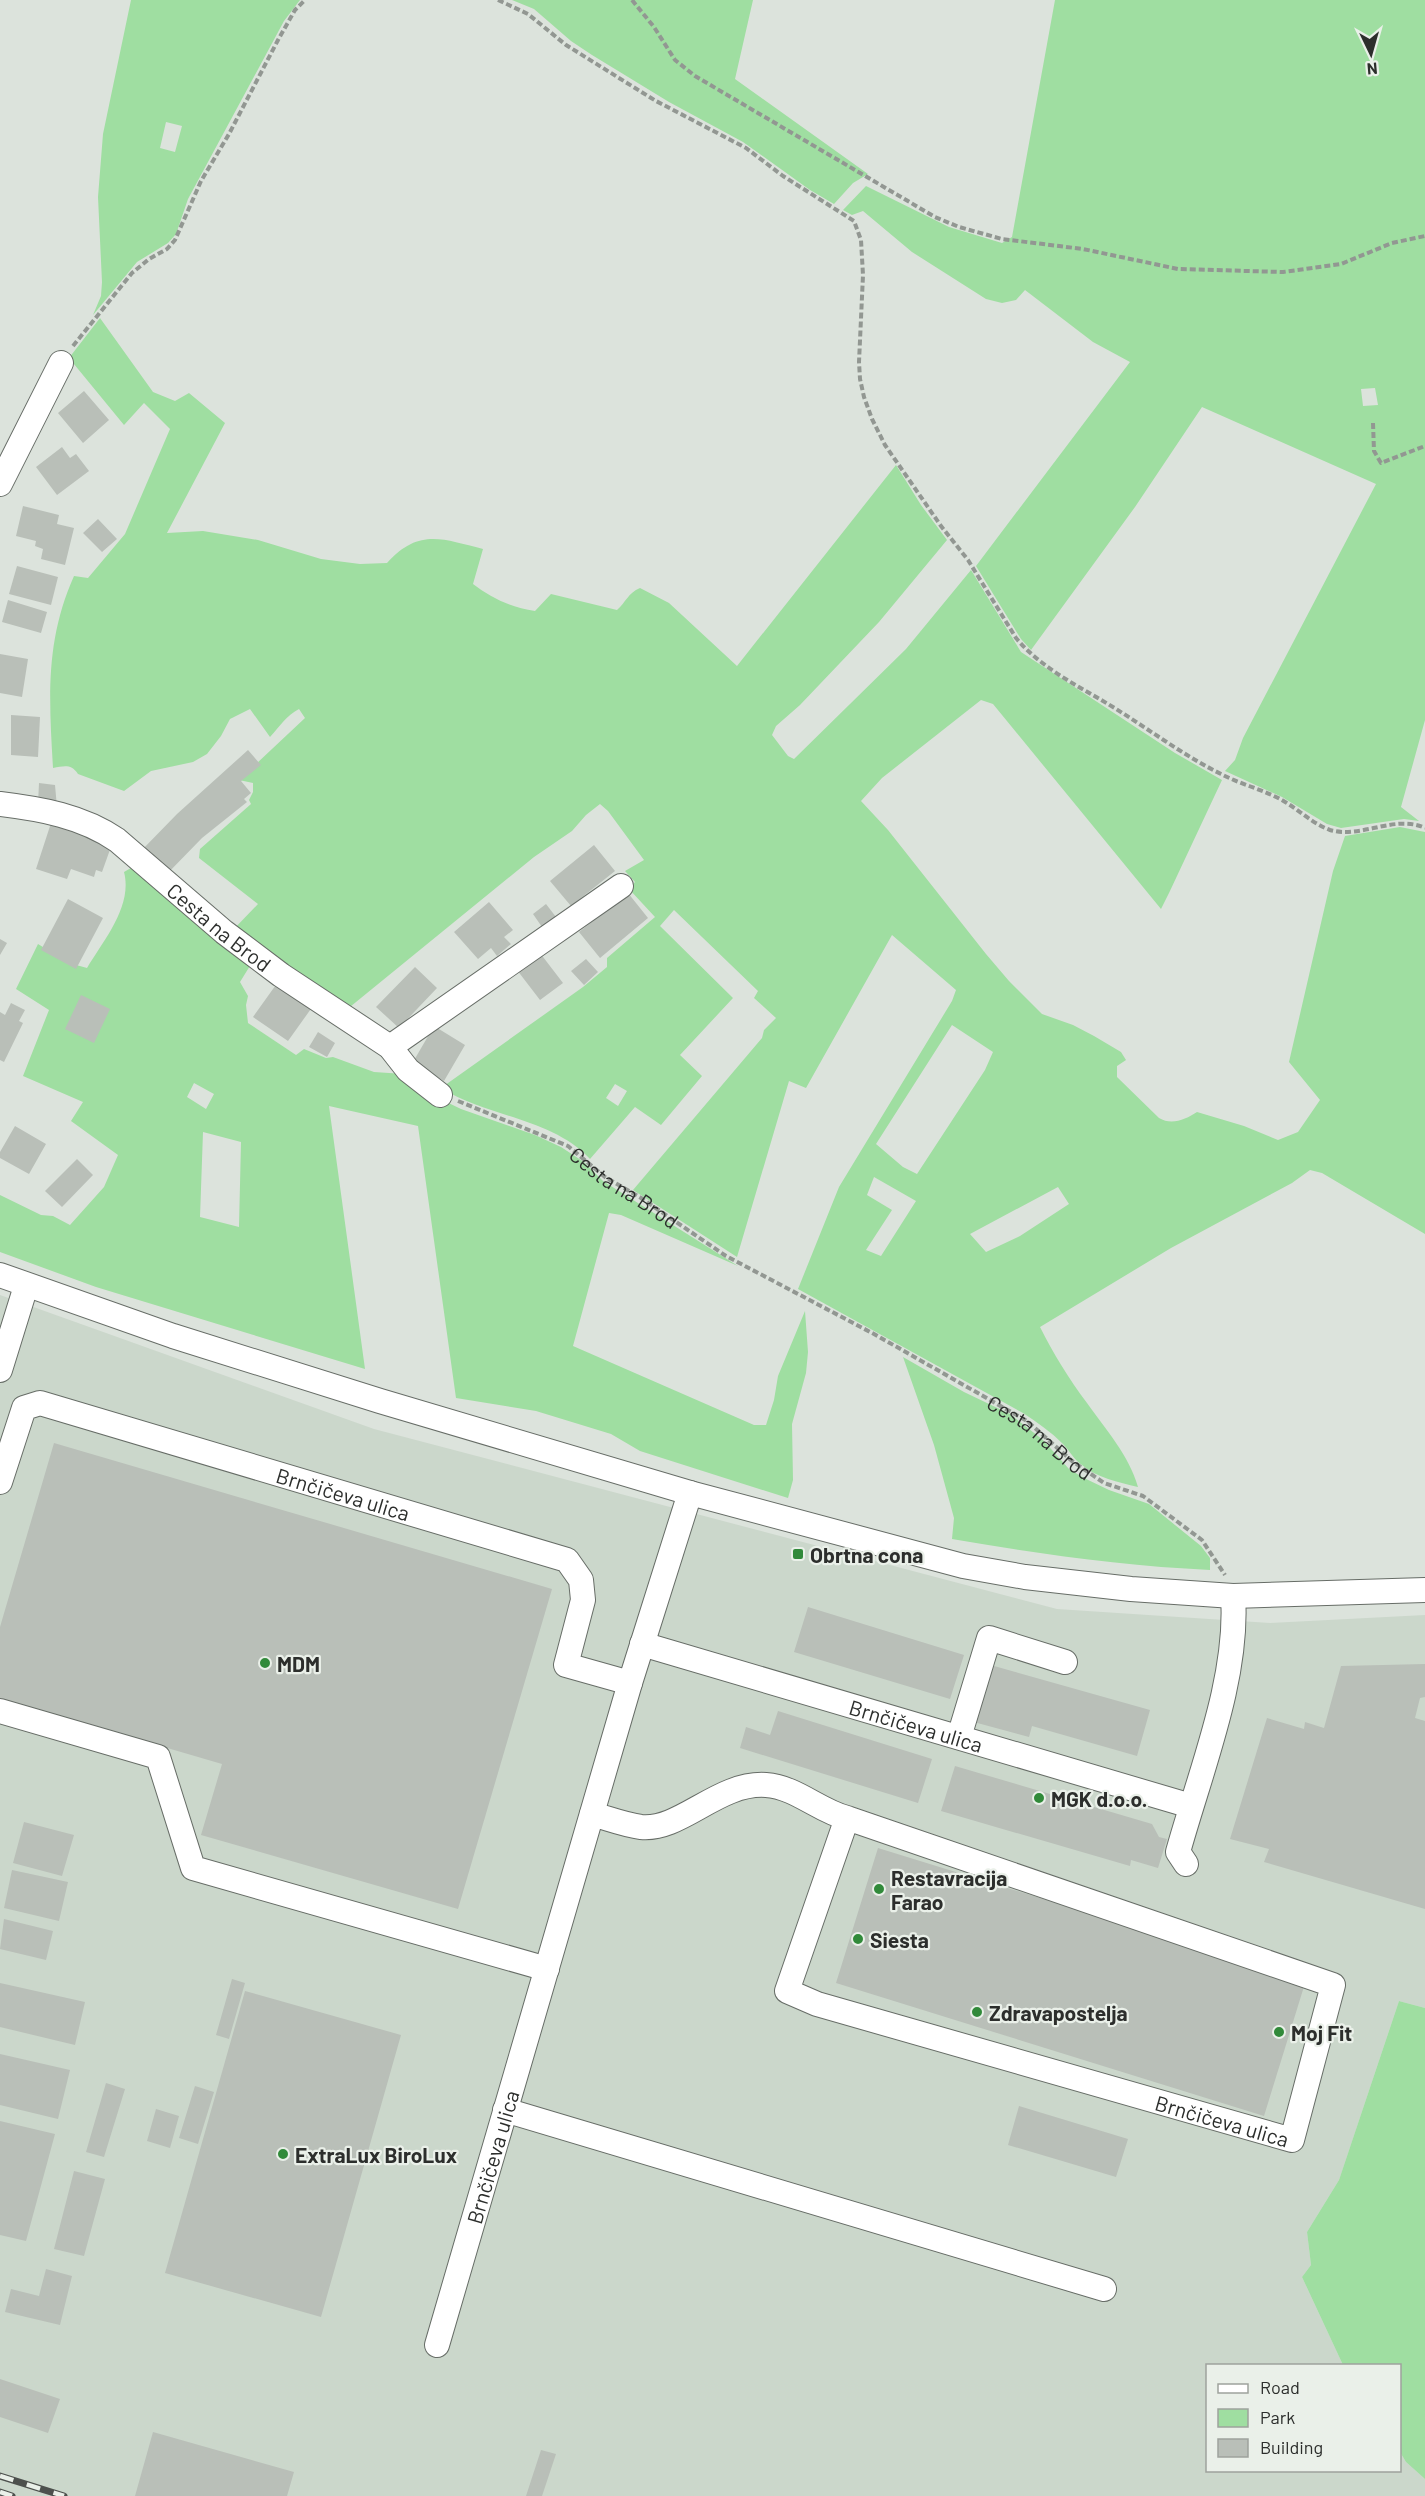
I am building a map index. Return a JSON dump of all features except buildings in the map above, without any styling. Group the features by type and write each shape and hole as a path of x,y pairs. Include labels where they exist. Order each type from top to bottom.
{"street":[{"path":"0,484 61,363"},
{"name":"Cesta na Brod","path":"0,804 69,817 100,828 233,939 281,975 390,1047 408,1071 440,1095"},
{"path":"390,1047 621,886"},
{"path":"0,1275 26,1286 358,1394 690,1493 963,1566 1025,1577 1131,1589 1226,1585 1425,1590"},
{"path":"0,1370 26,1286"},
{"name":"Brnčičeva ulica","path":"0,1482 24,1408 40,1403 567,1560 581,1580 583,1600 566,1665 630,1683"},
{"name":"Brnčičeva ulica","path":"437,2344 591,1814 690,1493"},
{"path":"1186,1864 1179,1852 1227,1680 1235,1618 1226,1585"},
{"path":"960,1737 989,1638 1065,1662"},
{"name":"Brnčičeva ulica","path":"642,1644 1191,1806"},
{"path":"0,1711 158,1757 194,1868 546,1969"},
{"name":"Brnčičeva ulica","path":"591,1814 642,1827 668,1823 723,1793 750,1786 768,1785 805,1797 832,1814 846,1818 1333,1985 1292,2140 817,2004 787,1991 846,1818"},
{"path":"505,2110 1104,2289"}],"path":[{"path":"61,363 132,273 175,240 184,225 201,181 289,20 305,0"},
{"path":"498,0 528,14 566,45 656,101 746,148 783,176 854,221 861,240 863,275 860,370 864,397 872,419 885,445 941,526 968,560 1025,649 1071,682 1122,712 1180,752 1222,775 1281,800 1312,821 1332,830 1348,832 1399,824 1425,828"},
{"path":"632,0 654,27 675,60 695,76 886,189 959,227 1002,238 1083,249 1178,269 1283,272 1341,264 1392,243 1425,236"},
{"path":"1373,423 1374,452 1381,463 1425,446"},
{"name":"Cesta na Brod","path":"440,1095 568,1146 605,1177 641,1197 726,1256 874,1334 1027,1421 1072,1461 1104,1483 1143,1496 1202,1540 1226,1585"}],"shaded area":[{"path":"0,1295 374,1429 1057,1609 1270,1623 1425,1615 1425,2008 1399,2001 1339,2180 1307,2232 1311,2265 1302,2277 1343,2364 1206,2364 1206,2472 1401,2472 1401,2454 1406,2462 1425,2479 1425,2496 0,2496"}],"green space":[{"path":"131,0 300,0 284,21 188,199 176,234 168,243 137,262 93,315 101,296 102,282 98,197 103,134","holes":["166,122 182,126 175,152 160,148"]},
{"path":"512,0 753,0 735,79 868,174 853,183 834,204 810,190 743,142 669,102 592,55 571,41 534,9"},
{"path":"1055,0 1425,0 1425,720 1401,807 1419,821 1404,819 1341,828 1327,824 1282,797 1225,771 1235,760 1243,738 1376,484 1202,407 1135,507 1031,650 1021,639 976,566 1130,362 1093,342 1025,290 1016,300 1002,303 986,299 912,252 863,211 852,215 843,210 866,186 949,227 1002,243 1012,237","holes":["1375,388 1378,405 1363,406 1361,389"]},
{"path":"100,318 153,392 175,401 189,393 225,423 167,533 203,531 258,540 321,559 360,564 387,563 399,552 421,541 432,539 455,542 483,549 473,584 502,602 535,611 551,594 617,610 630,595 640,588 669,603 737,666 896,465 921,505 947,540 879,622 800,705 776,726 772,735 788,756 794,759 906,649 971,570 1021,652 1175,753 1222,780 1169,893 1161,909 993,704 981,700 882,778 861,801 888,830 986,954 1042,1014 1073,1025 1121,1052 1126,1060 1117,1066 1117,1077 1159,1118 1174,1121 1197,1112 1244,1126 1278,1140 1298,1132 1320,1100 1289,1062 1333,871 1345,836 1400,827 1425,832 1425,1234 1322,1173 1310,1170 1292,1183 1171,1248 1040,1327 1080,1394 1123,1453 1138,1487 1094,1473 1077,1461 1054,1435 1023,1413 798,1289 839,1187 952,1001 956,990 892,935 806,1088 789,1081 737,1257 633,1190 762,1038 764,1030 776,1018 754,998 758,991 674,910 660,926 733,998 680,1055 702,1076 661,1125 635,1107 590,1159 575,1145 557,1135 538,1126 478,1106 441,1088 583,987 607,967 607,958 655,917 629,889 635,882 625,871 644,860 608,811 600,804 572,831 534,857 345,1011 231,932 258,904 199,858 200,849 251,804 249,800 253,792 253,783 239,780 305,718 299,709 287,718 270,737 250,709 230,719 221,736 207,754 193,762 151,771 124,791 78,774 70,767 53,768 51,670 58,624 65,600 74,576 88,578 125,534 170,429 144,403 124,425 69,358","holes":["952,1025 993,1052 985,1070 917,1174 903,1167 876,1144","615,1084 627,1091 618,1106 606,1098","874,1177 916,1201 881,1256 866,1250 892,1210 867,1195","1058,1187 1069,1204 1020,1236 986,1252 970,1234"]},
{"path":"136,865 253,961 240,982 248,996 246,1005 248,1023 296,1055 304,1049 374,1072 404,1074 434,1096 461,1109 535,1135 561,1147 584,1162 603,1181 738,1266 621,1215 609,1213 573,1346 754,1425 766,1425 774,1400 778,1376 805,1311 808,1352 806,1373 792,1424 793,1480 788,1498 640,1451 611,1434 536,1411 456,1398 418,1126 329,1106 365,1369 96,1287 0,1252 0,1195 41,1215 53,1216 70,1225 104,1187 118,1155 71,1121 83,1102 23,1076 49,1010 16,989 38,944 69,963 87,968 115,923 124,898 126,885 124,872","holes":["194,1083 214,1094 206,1109 187,1097","203,1132 241,1142 239,1227 200,1217"]},
{"path":"903,1357 964,1392 1010,1414 1043,1440 1069,1469 1084,1478 1109,1490 1149,1504 1201,1546 1210,1558 1210,1570 1081,1559 952,1539 954,1518 934,1445"},
{"path":"1399,2001 1425,2008 1425,2479 1406,2462 1401,2454 1401,2364 1343,2364 1302,2277 1311,2265 1307,2232 1339,2180"}],"railway":[{"path":"0,2476 64,2496"},
{"path":"0,2492 12,2496"}],"place":[{"name":"Obrtna cona","path":"798,1554"},
{"name":"MDM","path":"265,1663"},
{"name":"MGK d.o.o.","path":"1039,1798"},
{"name":"Restavracija Farao","path":"879,1889"},
{"name":"Siesta","path":"858,1939"},
{"name":"Zdravapostelja","path":"977,2012"},
{"name":"Moj Fit","path":"1279,2032"},
{"name":"ExtraLux BiroLux","path":"283,2154"}]}
